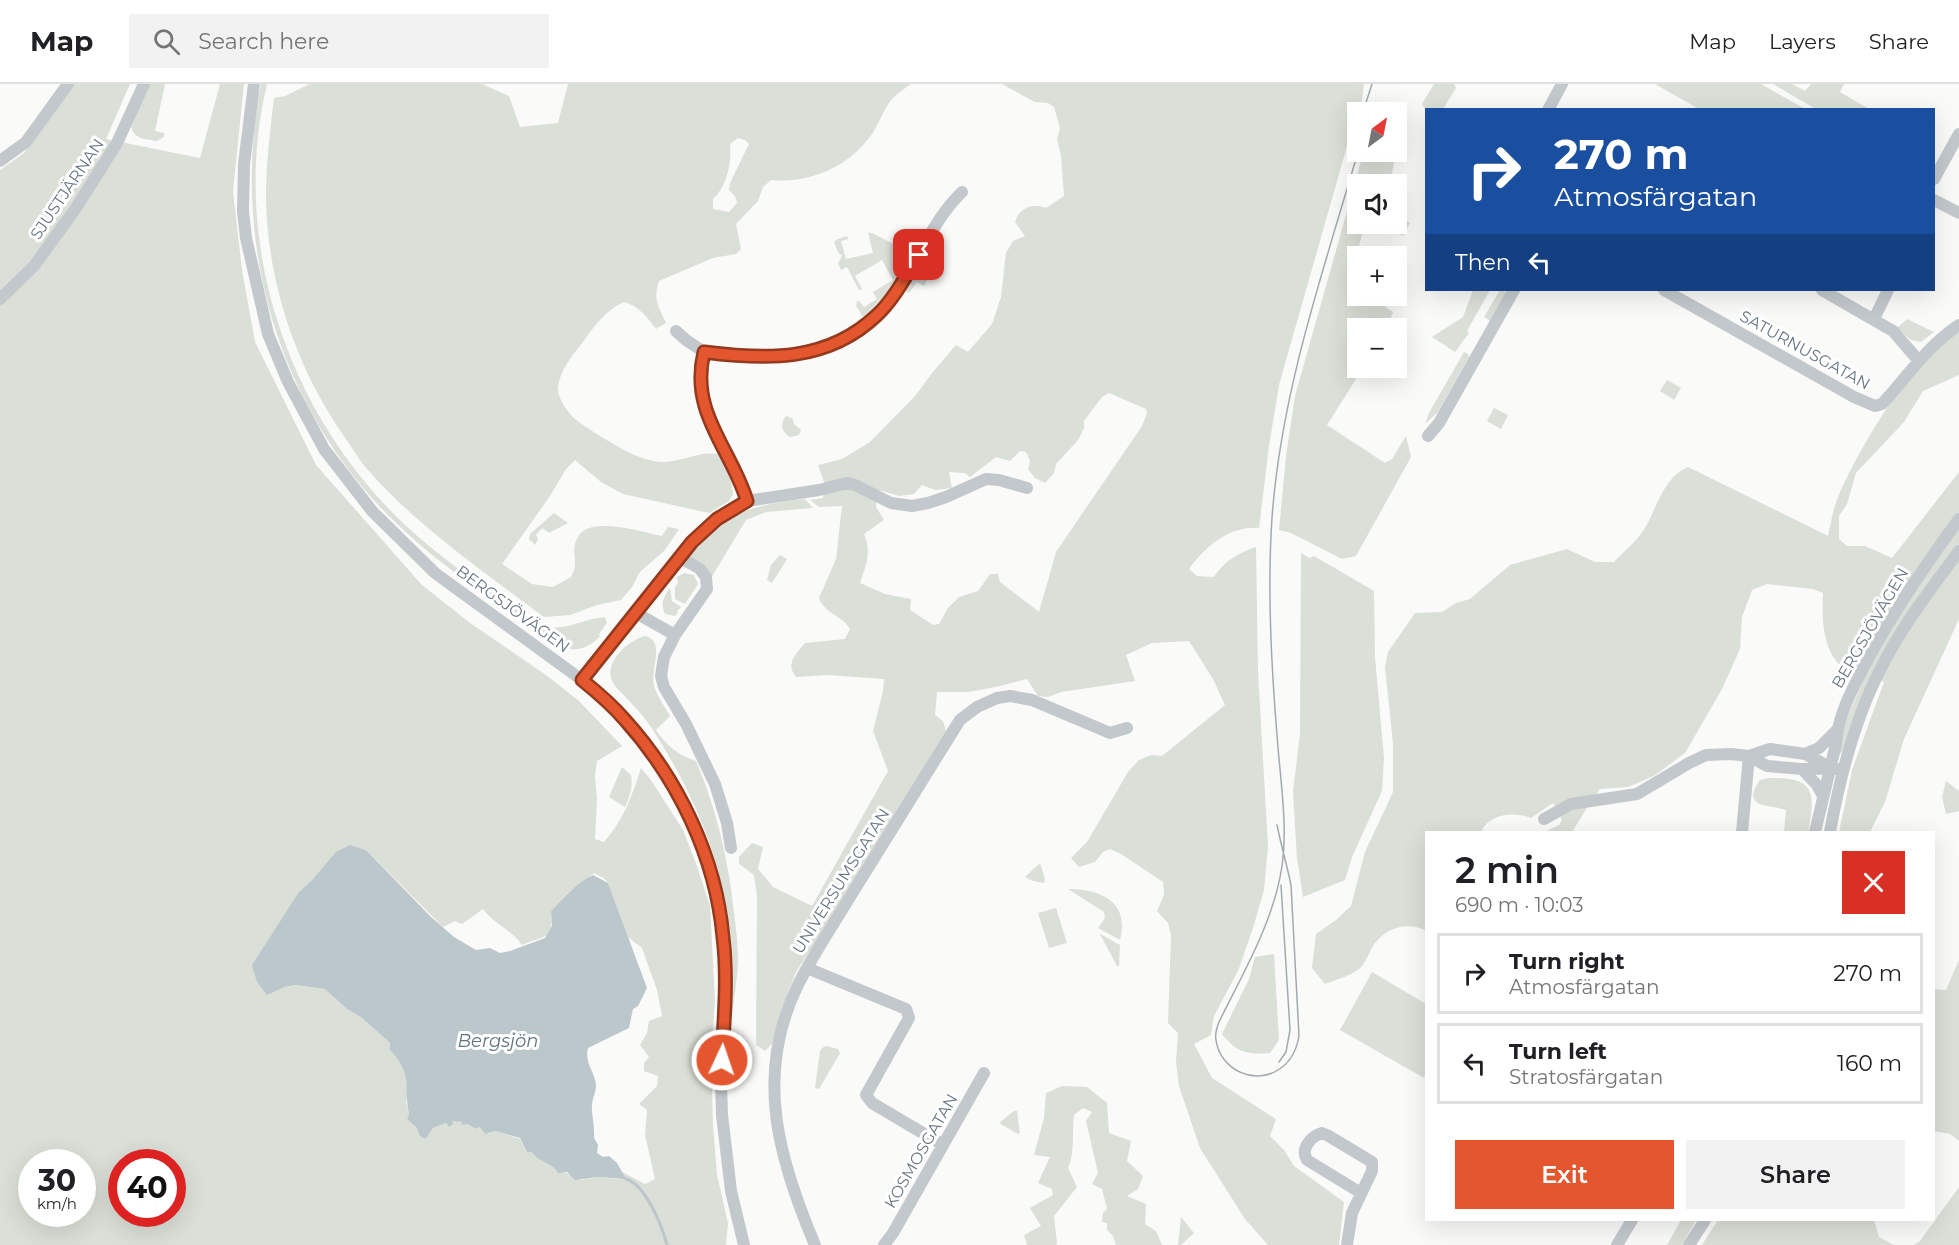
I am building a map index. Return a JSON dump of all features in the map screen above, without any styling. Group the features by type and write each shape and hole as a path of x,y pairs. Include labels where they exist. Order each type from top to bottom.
{"street":[{"name":"SJUSTJÄRNAN","path":"0,299 34,266 76,208 117,144 144,84"},
{"name":"BERGSJÖVÄGEN","path":"254,84 244,164 243,211 246,238 268,334 288,382 324,449 348,482 402,543 435,573 582,680 624,718 655,757 686,810 700,842 708,863 723,935 725,956 721,1084 724,1141 731,1191 744,1243"},
{"path":"1549,108 1562,84"},
{"path":"0,161 26,142 66,85"},
{"path":"1935,177 1959,134"},
{"path":"676,331 704,352 785,356 812,352 847,338 878,315 894,294 947,206 962,192"},
{"path":"1935,201 1959,213"},
{"path":"1428,436 1444,414 1513,291"},
{"name":"SATURNUSGATAN","path":"1666,291 1875,406 1882,404 1918,360 1943,335 1959,325"},
{"path":"1824,291 1893,331 1918,360"},
{"path":"1874,319 1888,291"},
{"path":"704,352 700,372 709,423 743,487 747,501"},
{"path":"582,680 678,557 717,519 747,501 819,490 847,483 891,503 912,506 946,497 986,479 999,480 1027,488"},
{"name":"BERGSJÖVÄGEN","path":"1815,831 1837,730 1853,687 1889,621 1959,519"},
{"name":"BERGSJÖVÄGEN","path":"1830,831 1852,736 1880,669 1912,616 1959,551"},
{"path":"678,557 699,568 706,577 707,589 675,635 664,657 661,676 664,687 686,724 715,784 727,823 731,848"},
{"path":"636,613 675,635"},
{"name":"UNIVERSUMSGATAN","path":"815,1245 784,1163 775,1108 776,1058 780,1033 786,1011 807,968 947,740 968,713 998,698 1020,696 1110,733 1128,728"},
{"path":"1805,754 1819,748 1837,730"},
{"path":"1749,756 1770,749 1805,754 1830,768"},
{"path":"1544,819 1571,804 1637,794 1706,755 1749,756 1767,766 1843,770"},
{"path":"1742,831 1749,756"},
{"path":"1802,769 1823,796"},
{"path":"807,968 906,1009 909,1018 866,1095 872,1103 943,1145"},
{"name":"KOSMOSGATAN","path":"884,1245 984,1073"},
{"path":"1347,1245 1352,1213 1372,1171 1372,1162 1327,1135 1322,1133 1313,1137 1305,1150 1304,1156 1307,1160 1361,1193"},
{"path":"1617,1245 1631,1221"},
{"path":"1689,1245 1704,1221"}],"shaded area":[{"path":"72,84 130,84 106,139 200,158 220,84 244,84 233,191 242,270 255,342 316,465 422,585 470,623 546,675 579,701 622,746 597,761 595,839 604,842 617,825 631,797 641,768 683,830 710,906 715,1001 711,1055 713,1124 717,1175 728,1223 726,1245 0,1245 0,170 24,153","holes":["358,848 366,850 443,927 455,921 462,924 483,909 522,945 546,936 551,928 551,911 568,893 594,873 605,879 628,937 642,948 657,990 662,1016 649,1021 647,1033 640,1045 649,1057 644,1063 644,1071 658,1076 657,1086 639,1104 647,1110 645,1135 655,1179 645,1184 620,1171 623,1175 619,1179 598,1177 581,1180 556,1168 532,1152 527,1152 520,1139 495,1131 488,1134 479,1127 476,1129 467,1124 461,1124 462,1122 457,1120 452,1120 449,1127 446,1123 433,1128 426,1139 407,1119 409,1114 406,1102 408,1095 405,1071 401,1061 389,1049 390,1043 325,989 295,985 284,987 299,892 313,879"]},
{"path":"149,84 165,84 155,131 164,133 164,137 157,141 138,137 131,127"},
{"path":"261,84 267,84 257,144 256,204 263,264 278,322 300,379 329,432 364,481 420,539 536,623 553,628 605,617 607,623 593,643 580,649 566,648 477,589 434,556 394,521 354,476 320,427 293,375 272,320 259,262 252,203 253,144"},
{"path":"310,84 482,84 509,96 520,127 558,123 568,84 911,84 890,101 875,130 863,145 841,164 814,176 771,180 763,187 758,201 736,224 741,249 736,254 713,258 659,281 656,298 666,323 656,329 638,309 624,302 600,320 571,358 561,375 558,391 563,404 575,419 627,451 654,461 664,462 718,454 728,473 733,494 729,501 709,513 623,494 601,482 575,460 566,469 550,496 502,564 532,584 553,587 571,577 575,566 575,544 584,530 604,526 617,527 662,536 668,527 679,529 665,550 640,572 632,587 621,600 597,605 570,615 544,617 429,529 387,490 359,458 313,384 299,355 279,293 268,229 267,172 274,98 285,96","holes":["738,138 749,144 730,183 729,190 735,196 737,203 729,212 713,209 713,199 722,188 727,174 730,144"]},
{"path":"1002,84 1364,84 1361,102 1347,102 1347,146 1279,385 1259,528 1238,530 1219,539 1189,569 1197,576 1214,577 1232,558 1256,547 1258,671 1268,847 1264,890 1238,971 1214,1016 1211,1035 1194,1044 1212,1078 1276,1119 1270,1136 1284,1150 1294,1166 1344,1202 1339,1245 1268,1245 1245,1219 1200,1148 1179,1086 1176,1062 1178,1033 1168,1023 1171,935 1168,923 1157,911 1164,895 1163,882 1110,849 1103,852 1095,862 1079,867 1071,858 1087,842 1128,772 1139,760 1151,755 1162,756 1225,705 1213,679 1189,641 1152,643 1126,655 1135,681 1061,692 1048,697 1038,696 1027,679 968,692 937,692 935,715 943,721 946,731 796,972 782,1007 772,1044 765,1051 756,1045 757,897 754,875 739,864 739,857 752,843 763,847 758,869 773,887 812,906 888,771 873,731 884,679 828,675 796,677 792,668 793,659 805,643 845,639 850,629 821,603 819,598 836,559 842,506 819,507 810,500 823,498 824,482 818,465 842,459 870,442 916,395 956,345 968,352 992,324 1001,297 1006,253 1013,241 1025,236 1015,222 1017,217 1027,208 1036,206 1046,208 1064,196 1061,156 1057,139 1060,128 1054,107 1048,103 1035,102","holes":["1109,393 1146,409 1147,413 1142,426 1056,552 1039,612 1000,582 998,574 990,574 978,591 959,597 948,608 939,624 933,625 910,610 911,599 885,594 860,583 868,553 864,534 884,520 876,507 879,490 899,496 914,494 922,485 935,490 952,488 949,472 965,473 970,477 996,457 1010,461 1020,451 1026,452 1030,461 1028,469 1035,478 1045,483 1054,473 1056,464 1078,440 1084,428 1084,421 1102,397"]},
{"path":"1434,84 1454,84 1456,88 1444,108 1425,108 1422,104"},
{"path":"1655,84 1761,84 1803,108 1697,108"},
{"path":"1773,84 1792,84 1805,91 1811,84 1844,84 1840,92 1867,108 1814,108"},
{"path":"1361,162 1394,162 1392,174 1357,174"},
{"path":"1347,211 1347,234 1362,234 1359,246 1347,246 1347,306 1384,306 1393,312 1391,318 1347,318 1347,378 1357,378 1327,425 1385,463 1392,459 1406,436 1411,457 1356,556 1342,559 1291,533 1279,530 1286,456 1295,396"},
{"path":"868,232 911,253 886,294 863,317 856,306 857,301 864,307 877,299 873,292 893,280 882,260 855,276 862,289 859,290 847,267 841,270 838,263 842,256 834,242 847,236 848,239 841,241 846,259 873,253"},
{"path":"914,272 924,273 927,281 924,286 917,282 909,293 903,289"},
{"path":"1473,291 1489,291 1467,331 1469,333 1455,352 1432,337 1463,317"},
{"path":"1499,291 1507,292 1490,321 1484,317"},
{"path":"1907,319 1934,332 1921,342 1911,340 1897,328"},
{"path":"1959,333 1959,375 1923,391 1904,422 1856,473 1847,504 1839,516 1839,539 1847,546 1865,546 1892,558 1959,472 1959,619 1904,739 1885,802 1870,831 1839,831 1852,770 1884,682 1872,676 1839,756 1837,751 1848,716 1866,674 1851,667 1844,669 1831,653 1823,624 1823,593 1813,589 1767,584 1752,590 1742,617 1740,649 1722,689 1685,753 1654,776 1628,787 1600,789 1573,831 1546,831 1559,825 1562,820 1553,803 1531,818 1509,815 1496,818 1490,821 1482,831 1425,831 1425,930 1410,926 1388,931 1376,942 1359,969 1325,984 1312,968 1316,934 1351,906 1365,852 1393,792 1393,744 1385,667 1388,652 1415,613 1442,612 1456,603 1470,599 1510,565 1567,549 1595,562 1614,562 1643,531 1661,495 1672,479 1688,467 1828,536 1835,505 1847,477 1873,430 1907,380 1942,343"},
{"path":"1464,352 1469,357 1438,412 1425,424 1429,413"},
{"path":"1667,380 1681,388 1674,400 1660,391"},
{"path":"1494,408 1508,415 1501,429 1487,421"},
{"path":"786,416 792,418 794,424 801,430 799,435 790,437 785,433 782,424"},
{"path":"805,499 813,508 766,512 746,520 711,578 703,563 689,557 698,543 724,521 755,508"},
{"path":"554,513 568,523 549,533 542,528 536,535 538,539 535,545 529,539 530,534"},
{"path":"1301,553 1309,558 1314,556 1374,591 1375,657 1384,758 1382,791 1352,857 1345,880 1303,897 1297,858 1293,792 1300,733"},
{"path":"780,555 787,559 772,583 767,580 771,565"},
{"path":"684,573 694,575 698,584 685,604 675,599 677,577"},
{"path":"670,588 672,601 681,607 675,616 665,614 663,607 664,597"},
{"path":"645,636 655,643 654,686 670,716 656,730 673,749 696,761 721,835 732,892 737,943 738,969 732,1017 730,1017 733,976 731,933 720,876 711,848 676,768 644,717 617,688 611,678 610,671 615,658 626,646"},
{"path":"622,767 632,779 631,791 625,807 609,797"},
{"path":"1784,778 1804,784 1809,790 1812,807 1808,831 1784,831 1786,810 1765,806 1755,801 1753,796 1760,780"},
{"path":"1946,781 1959,791 1959,811 1946,814 1942,797"},
{"path":"1040,863 1044,883 1025,877"},
{"path":"1068,889 1091,892 1110,900 1117,907 1121,916 1120,940 1098,928 1105,918 1104,912"},
{"path":"1056,908 1067,943 1049,948 1038,913"},
{"path":"1100,934 1120,945 1119,966 1117,966"},
{"path":"1274,954 1279,1040 1270,1053 1248,1053 1232,1045 1222,1034 1249,979 1255,957"},
{"path":"1959,960 1959,1141 1950,1134 1935,1131 1935,989 1946,990"},
{"path":"1372,972 1425,1003 1424,1078 1340,1030"},
{"path":"826,1046 838,1049 840,1053 819,1089 815,1088 820,1051"},
{"path":"1062,1086 1087,1087 1107,1103 1109,1133 1131,1141 1127,1161 1143,1176 1138,1189 1127,1196 1146,1204 1145,1224 1156,1231 1162,1245 1116,1245 1113,1236 1107,1230 1107,1223 1102,1222 1103,1213 1107,1209 1102,1189 1092,1184 1098,1173 1086,1121 1092,1112 1083,1108 1074,1115 1072,1149 1068,1168 1077,1187 1054,1216 1057,1243 1056,1245 1027,1245 1024,1235 1041,1226 1030,1208 1053,1195 1052,1189 1038,1183 1050,1157 1034,1155 1044,1118 1046,1093"},
{"path":"1017,1111 1020,1133 1018,1134 999,1123"},
{"path":"1959,1187 1959,1245 1913,1245 1920,1241"},
{"path":"1181,1217 1194,1233 1178,1245"},
{"path":"1680,1221 1695,1221 1682,1245 1667,1245"},
{"path":"1717,1221 1874,1221 1879,1237 1894,1245 1702,1245"}],"water":[{"name":"Bergsjön","path":"350,845 366,850 430,916 454,937 476,950 490,948 500,953 545,938 552,926 551,911 576,886 593,875 608,883 647,988 638,1006 633,1009 629,1028 588,1048 587,1053 596,1085 592,1108 594,1138 598,1145 597,1153 603,1157 609,1156 617,1163 626,1179 598,1177 575,1180 567,1172 558,1173 556,1169 532,1152 527,1152 520,1138 495,1131 486,1134 479,1127 476,1129 467,1124 461,1125 462,1122 452,1121 453,1124 449,1127 446,1123 433,1128 426,1139 420,1136 417,1128 407,1119 409,1114 405,1073 389,1049 390,1043 325,989 295,985 284,987 267,995 257,982 252,965 299,892 336,852"}],"waterway":[{"path":"626,1179 640,1189 652,1207 667,1245"}],"tram line":[{"path":"1366,102 1372,84"},
{"path":"1284,853 1284,817 1270,626 1272,518 1284,425 1294,378 1355,162"},
{"path":"1277,825 1284,853"},
{"path":"1284,853 1291,885 1299,1036 1293,1053 1281,1068 1261,1076 1251,1075 1241,1072 1224,1060 1216,1040 1217,1029 1265,927 1278,886 1284,853"},
{"path":"1279,1062 1286,1052 1290,1030 1281,885"}],"route":[{"path":"722,1060 725,967 723,935 708,863 686,810 655,757 624,718 582,680 678,557 717,519 747,501 743,487 709,423 700,372 704,352 785,356 826,348 847,338 878,315 919,255"}]}
